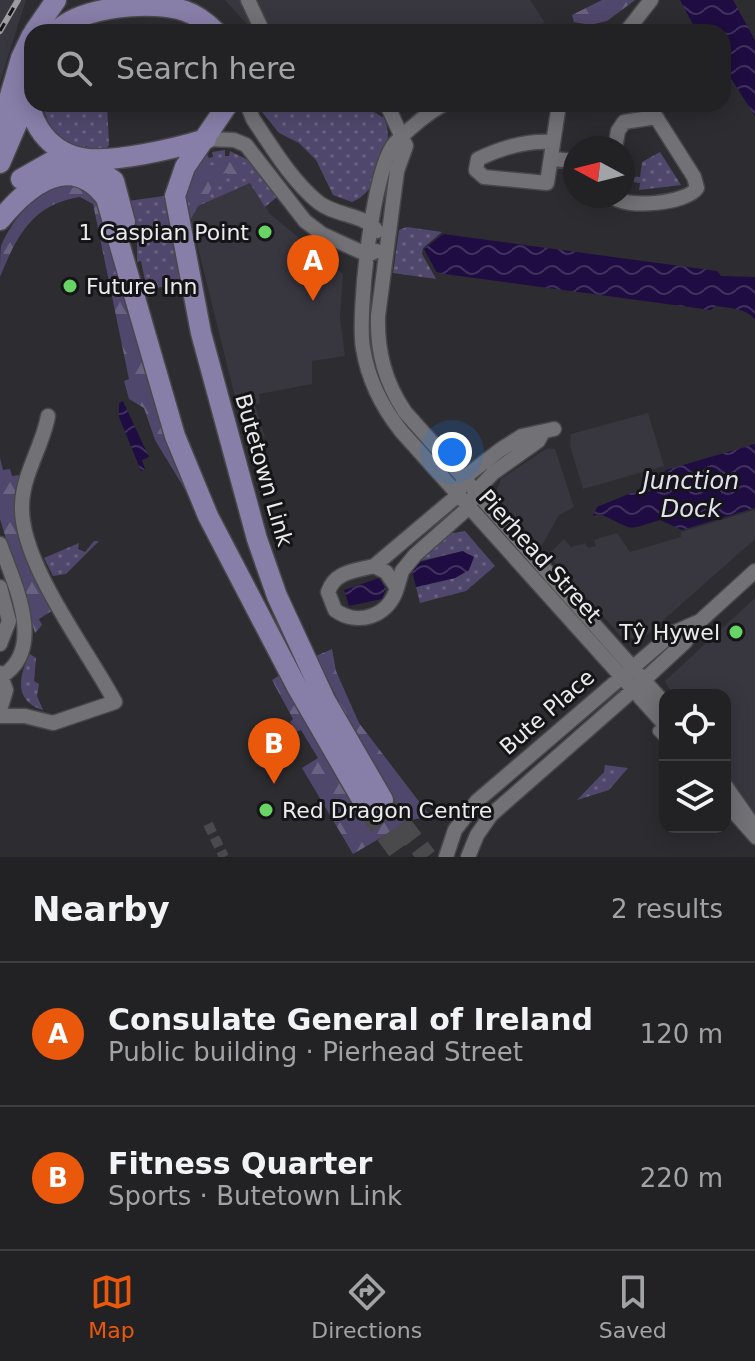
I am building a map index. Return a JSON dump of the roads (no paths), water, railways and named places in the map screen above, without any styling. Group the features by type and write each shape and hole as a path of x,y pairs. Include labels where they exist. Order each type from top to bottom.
{"main road":[{"path":"40,24 56,0"},
{"path":"58,24 72,0"},
{"path":"65,24 78,15 97,9 163,8 197,16"},
{"path":"0,130 24,52"},
{"path":"0,163 24,107"},
{"path":"33,112 43,134 57,146 108,174 119,192 136,300"},
{"name":"Butetown Link","path":"136,300 175,436 208,516 297,687 376,805 277,596 257,539 210,370 175,196 185,167 223,112"},
{"path":"2,215 15,184 51,162 163,151 206,139"},
{"path":"2,215 39,182 67,176 89,181 109,204 136,300"}],"street":[{"path":"248,0 259,24"},
{"path":"632,24 651,0"},
{"path":"206,139 234,140 246,145 305,221 322,234 368,255 387,245 372,224 328,209 311,196 250,112"},
{"path":"388,112 404,138"},
{"path":"398,112 418,122"},
{"name":"Pierhead Street","path":"432,112 396,142 384,170 372,224 361,332 373,384 388,415 632,691 659,727"},
{"path":"553,142 537,141 497,151 478,159 475,166 481,177 544,184 550,179 558,112"},
{"path":"617,136 624,122 656,117 694,177 697,188 692,195 683,198 635,204"},
{"name":"Pierhead Street","path":"404,138 406,146 394,195 378,336 388,381 405,412 659,697"},
{"path":"553,159 563,160"},
{"path":"0,544 25,624 20,651 3,680 0,713 25,716 38,722 58,723 115,702 49,588 25,532 23,494 48,416"},
{"path":"548,431 499,468 477,490 468,508 406,565 397,588 382,612 352,619 335,610 328,592 333,580 338,575 374,566 457,496 465,477 522,436 548,431"},
{"path":"374,566 386,572 397,588"},
{"name":"Bute Place","path":"468,857 477,835 491,815 644,680 685,642 699,622 755,571"},
{"path":"0,587 9,621 0,644"},
{"name":"Bute Place","path":"446,857 455,830 466,812 673,633 699,622"},
{"path":"3,680 25,716"},
{"path":"731,794 755,828"},
{"path":"731,812 755,839"}],"water":[{"path":"680,0 733,0 755,40 755,116 731,78 731,24 693,24"},
{"path":"443,234 717,271 721,276 755,277 755,319 731,308 715,306 711,310 437,273 424,249"},
{"path":"123,401 149,457 142,460 145,469 141,471 119,417 119,403"},
{"name":"Junction Dock","path":"755,444 755,508 682,530 660,520 630,528 600,514 593,516 597,507 631,493 652,491 666,470"},
{"path":"463,551 474,557 469,570 455,578 416,587 412,571 420,562"},
{"path":"379,578 386,589 382,599 349,606 344,590"}],"tunnel":[{"path":"383,800 427,857"},
{"path":"368,810 402,857"},
{"path":"208,824 224,857"}],"railway":[{"path":"0,31 18,0"}],"place":[{"name":"1 Caspian Point","path":"265,232"},
{"name":"Future Inn","path":"70,286"},
{"name":"Consulate General of Ireland","path":"313,301"},
{"name":"Tŷ Hywel","path":"736,632"},
{"name":"Fitness Quarter","path":"274,784"},
{"name":"Red Dragon Centre","path":"266,810"}]}
